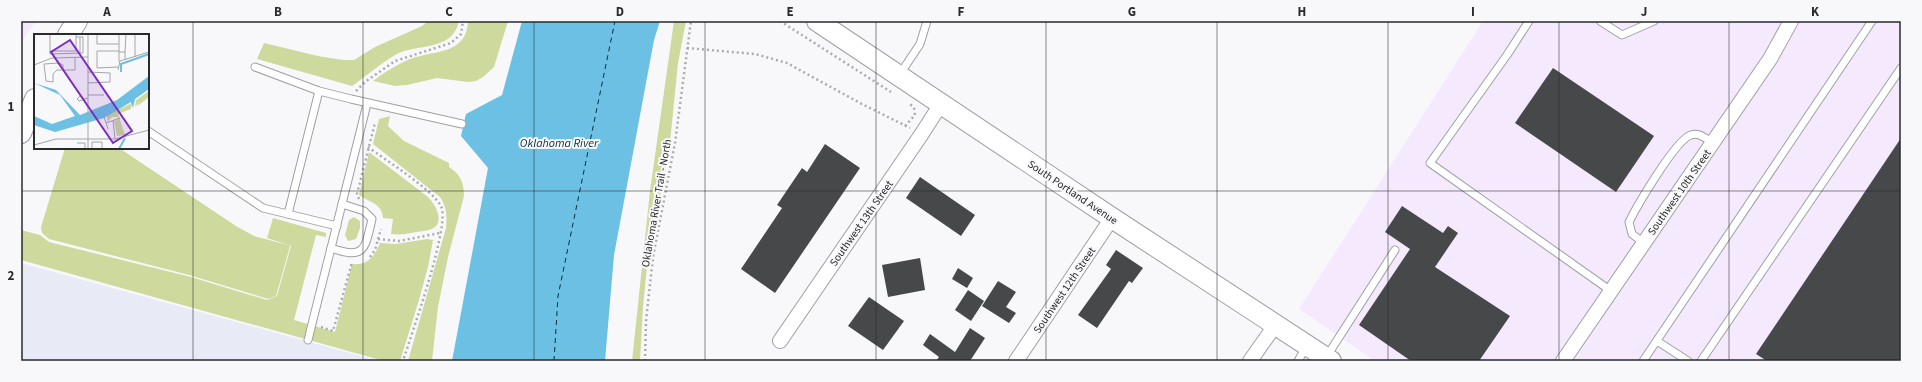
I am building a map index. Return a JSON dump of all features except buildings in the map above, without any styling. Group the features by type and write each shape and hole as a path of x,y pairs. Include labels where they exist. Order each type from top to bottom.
{"main road":[{"path":"69,34 77,21"},
{"name":"South Portland Avenue","path":"817,21 1112,218 1276,324 1303,353 1329,359"},
{"path":"21,133 34,101"}],"street":[{"name":"Southwest 10th Street","path":"1563,361 1770,59 1791,21"},
{"name":"Southwest 13th Street","path":"780,341 941,104"},
{"name":"Southwest 12th Street","path":"1016,361 1112,218"},
{"path":"1250,361 1276,324"}],"lane":[{"path":"899,76 920,44 927,21"},
{"path":"1529,21 1507,56 1430,163 1611,291"},
{"path":"1600,21 1622,35 1654,21"},
{"path":"1644,361 1872,21"},
{"path":"255,67 319,91 351,100 462,124"},
{"path":"1701,361 1901,68"},
{"path":"288,214 319,91"},
{"path":"308,340 367,104"},
{"path":"149,132 263,208 337,226"},
{"path":"1644,243 1632,234 1629,222 1638,204 1678,144 1689,135 1697,134 1713,143"},
{"path":"331,248 351,254 358,252 366,244 368,236 372,219 369,214 342,204"},
{"path":"1329,359 1395,250"},
{"path":"1657,341 1688,361"}],"path":[{"path":"351,100 362,84 394,61 451,43 461,34 463,21"},
{"name":"Oklahoma River Trail - North","path":"645,361 646,321 653,257 675,143 690,21"},
{"path":"780,21 897,96"},
{"path":"686,48 755,54 786,63 860,104 921,135"},
{"path":"903,100 914,108 915,111 915,115 905,126"},
{"path":"358,140 422,187 437,201 443,214 440,234 427,284 403,361"},
{"path":"368,236 381,240 399,241 440,234"}],"shaded area":[{"path":"21,21 36,21 21,43"},
{"path":"1483,21 1901,21 1901,361 1375,361 1299,309"},
{"path":"21,263 379,361 21,361"}],"green space":[{"path":"428,21 459,21 455,31 449,38 433,45 404,51 395,55 352,86 257,59 264,43 318,56 343,60 354,60 375,47 422,26"},
{"path":"468,21 508,21 494,67 483,77 476,81 468,82 437,78 407,85 395,86 373,81 410,59 456,46 462,40 466,32"},
{"path":"674,21 686,21 678,63 669,152 648,256 640,361 632,361 650,191"},
{"path":"390,116 388,126 404,141 449,163 449,167 461,179 463,187 464,196 448,257 438,307 432,361 408,361 446,228 446,212 440,197 373,144 379,119"},
{"path":"65,149 120,149 236,226 254,236 290,246 276,296 268,299 189,275 49,239 42,233 41,227"},
{"path":"369,152 428,197 434,204 438,213 439,218 436,226 426,231 391,234 393,219 383,218 378,206 359,195"},
{"path":"354,217 360,221 360,228 356,239 348,241 345,235 349,220"},
{"path":"273,218 326,233 326,237 316,235 294,320 335,332 352,264 366,262 370,259 376,252 380,243 396,244 427,239 433,240 428,267 419,300 400,361 384,361 21,260 21,230 40,235 49,242 191,277 267,300 277,296 291,246 267,238"}],"water":[{"name":"Oklahoma River","path":"522,21 660,21 654,40 614,255 605,361 452,361 488,168 461,136 466,114 502,95"}],"ferry route":[{"path":"554,361 558,296 615,21"}]}
